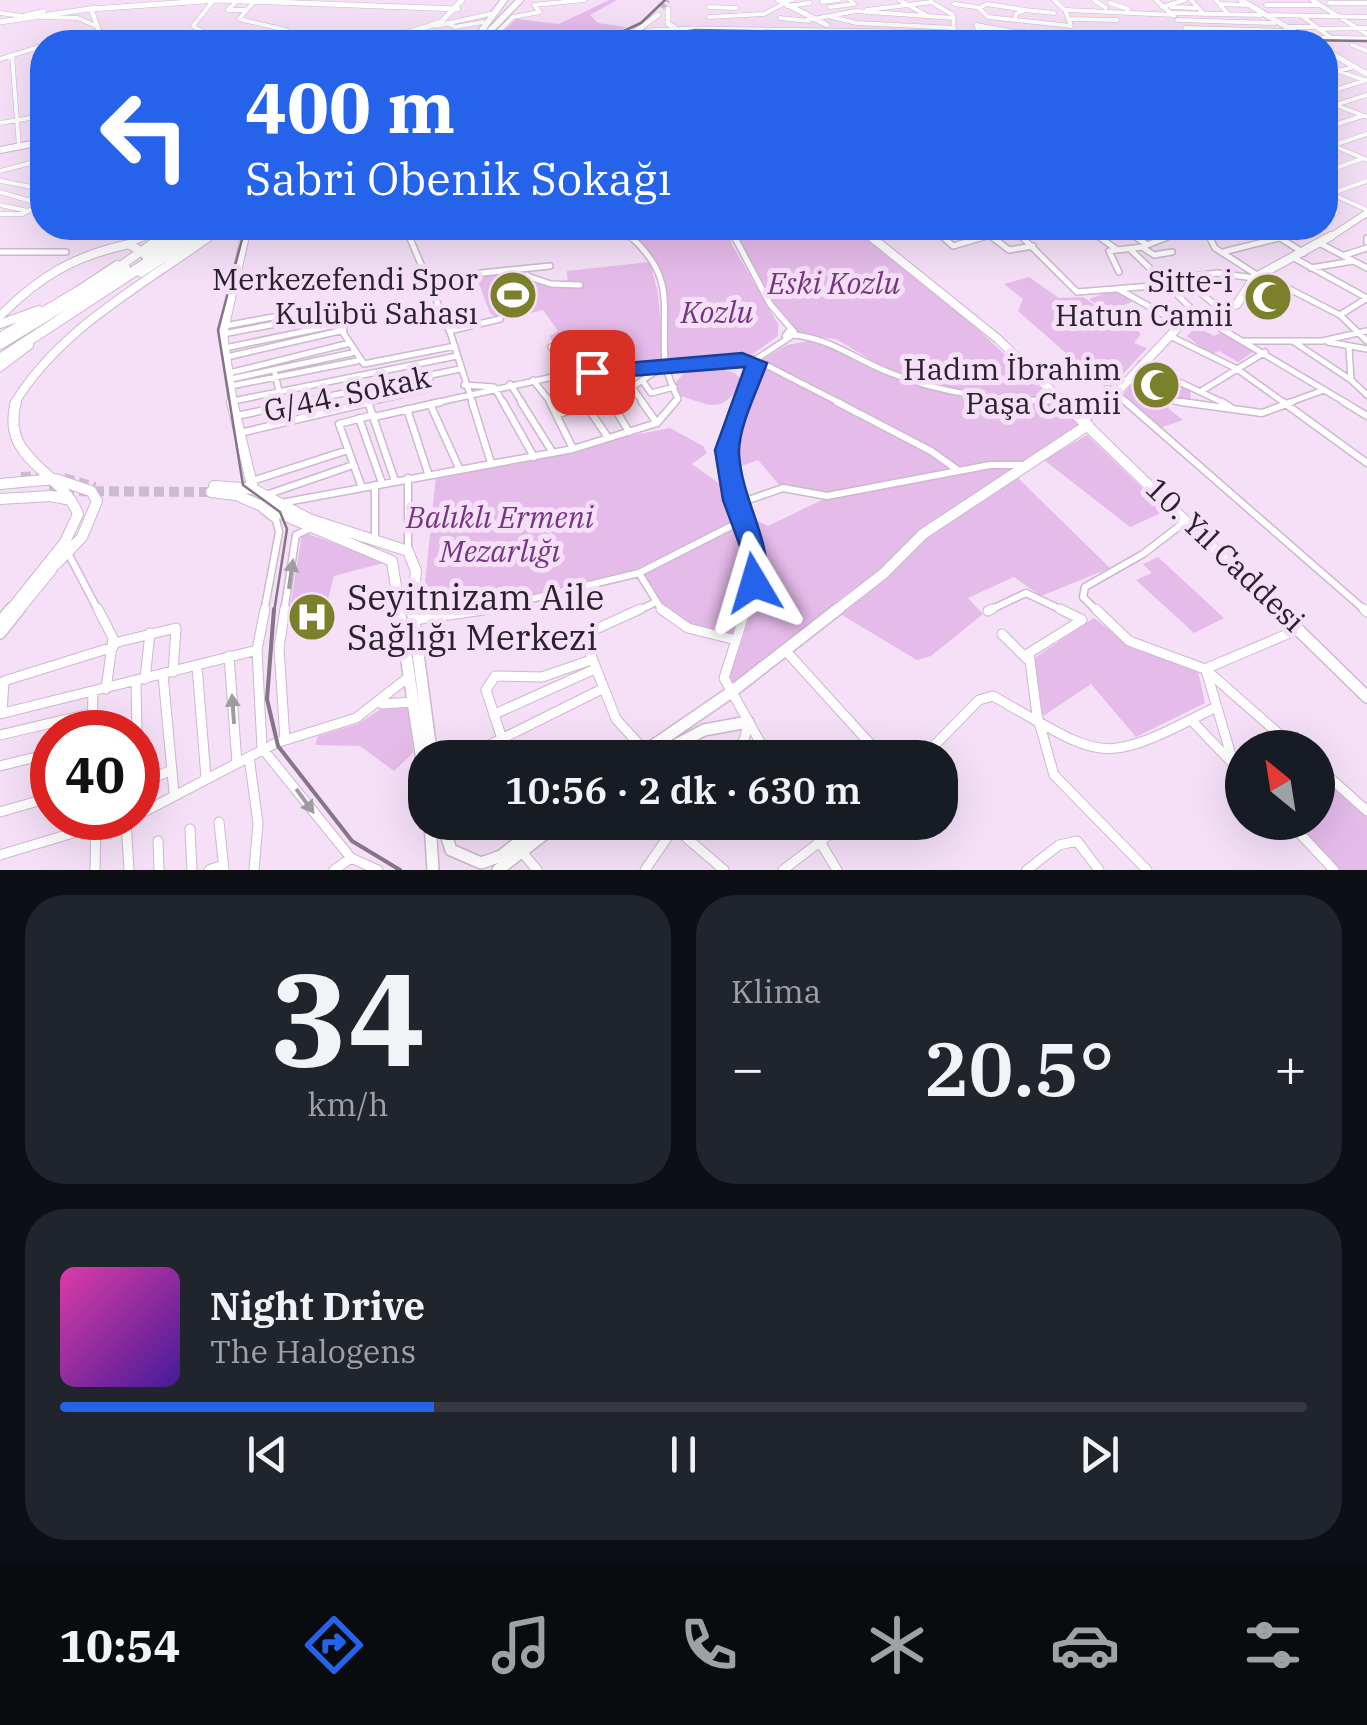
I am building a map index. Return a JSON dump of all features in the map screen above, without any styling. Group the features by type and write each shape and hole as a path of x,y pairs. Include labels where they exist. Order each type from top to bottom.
{"highway":[{"path":"480,30 506,0"},
{"path":"491,30 518,0"},
{"path":"0,340 159,240"},
{"path":"0,363 115,283 190,240"}],"main road":[{"path":"94,0 91,8 98,29"},
{"path":"0,18 212,0 457,9"},
{"path":"236,0 312,2"},
{"path":"422,30 450,22 464,0"},
{"path":"788,3 830,30"},
{"path":"1244,3 1287,29"},
{"path":"391,8 457,9"},
{"path":"418,30 437,24 457,9"},
{"path":"665,9 669,25 690,30 809,30 818,25"},
{"path":"642,30 665,9"},
{"path":"659,28 665,9"},
{"path":"631,30 658,15"},
{"path":"796,30 818,25 830,30"},
{"path":"1027,30 1058,30"},
{"path":"1034,30 1043,30"},
{"path":"1338,46 1367,39"},
{"path":"1338,47 1367,39"},
{"path":"1338,56 1367,74"},
{"path":"0,150 30,144"},
{"path":"1338,232 1366,211"},
{"path":"1,321 39,276 65,255 136,240"},
{"path":"0,340 157,240"},
{"path":"74,293 159,240"},
{"path":"0,363 191,240"},
{"path":"72,499 53,486 7,436 4,416 10,392 43,350 166,267 196,240"},
{"path":"244,240 223,330 237,434 251,486 278,504 376,544 404,546"},
{"path":"877,240 977,320 1085,421"},
{"path":"878,240 977,314 1085,421"},
{"path":"667,740 883,574 923,534 1031,466 1118,395 1140,363 1181,324 1237,304 1257,276 1326,240"},
{"path":"65,255 129,244 136,244 142,252"},
{"path":"85,308 114,301"},
{"path":"1,321 60,302"},
{"name":"10. Yıl Caddesi","path":"1085,421 1367,694"},
{"name":"10. Yıl Caddesi","path":"1085,421 1367,694"},
{"path":"0,489 31,475 32,464"},
{"path":"32,464 82,482 92,505 69,555 56,564"},
{"path":"17,480 53,486"},
{"path":"0,489 82,482"},
{"path":"0,623 65,542 76,523 72,499 82,482"},
{"path":"251,486 212,489 236,495 261,509 389,558 397,581 419,740"},
{"path":"0,489 92,505"},
{"path":"0,633 56,564 92,505"},
{"path":"389,558 404,546"},
{"path":"404,546 416,575 413,620 430,740"},
{"path":"397,581 410,581 416,575"},
{"path":"681,740 704,730 748,722"},
{"path":"430,840 431,866"},
{"path":"447,840 450,850 475,866 494,860 520,840"},
{"path":"498,870 536,840"}],"street":[{"path":"200,30 193,26 212,0"},
{"path":"236,0 228,10 246,10"},
{"path":"391,8 397,0"},
{"path":"442,0 442,8"},
{"path":"501,30 515,16 540,12 534,5 584,0"},
{"path":"714,0 709,7 720,12 736,10"},
{"path":"728,0 736,10"},
{"path":"736,10 737,0"},
{"path":"821,1 854,4 850,0"},
{"path":"871,0 897,16"},
{"path":"884,0 912,16"},
{"path":"899,0 927,16"},
{"path":"993,0 979,8 988,18 1039,29 1074,29 1066,10 1055,0"},
{"path":"1070,19 1117,20 1094,0"},
{"path":"1156,0 1185,28 1357,28"},
{"path":"1150,11 1185,0"},
{"path":"1192,0 1221,29"},
{"path":"1261,0 1277,20"},
{"path":"1312,0 1357,28 1367,39"},
{"path":"780,18 818,25 828,16 930,1 954,18"},
{"path":"1114,2 1129,10"},
{"path":"1218,2 1244,3"},
{"path":"1218,2 1245,30"},
{"path":"1346,2 1367,15"},
{"path":"41,3 45,12"},
{"path":"253,3 238,17 242,21 286,30"},
{"path":"709,15 736,10 764,14 788,3 810,3"},
{"path":"1329,3 1367,3"},
{"path":"831,4 842,14"},
{"path":"954,4 1054,12"},
{"path":"1266,5 1320,5"},
{"path":"1296,5 1308,12"},
{"path":"976,7 986,18 1016,21 1039,29"},
{"path":"1164,7 1198,8"},
{"path":"1016,21 1016,14 1025,10"},
{"path":"1066,10 1150,11 1236,22 1367,15"},
{"path":"856,11 954,18"},
{"path":"720,12 724,25"},
{"path":"483,26 455,28 450,22 490,14"},
{"path":"1174,16 1262,15"},
{"path":"828,16 877,24 933,26 939,30"},
{"path":"871,16 881,30"},
{"path":"933,26 934,16"},
{"path":"1302,16 1317,28"},
{"path":"0,18 78,18 98,29"},
{"path":"951,30 954,18"},
{"path":"1024,30 1071,26 1070,19"},
{"path":"978,30 976,25 983,29"},
{"path":"0,59 30,50"},
{"path":"12,55 18,120 12,165"},
{"path":"1338,70 1355,67"},
{"path":"1338,70 1367,74"},
{"path":"1338,86 1367,74"},
{"path":"1338,104 1367,95"},
{"path":"1338,106 1366,116"},
{"path":"1338,124 1366,116"},
{"path":"0,123 30,118"},
{"path":"1338,144 1367,134"},
{"path":"1338,148 1366,159"},
{"path":"1338,168 1366,159"},
{"path":"0,172 30,162"},
{"path":"0,181 30,187"},
{"path":"1338,192 1367,181"},
{"path":"0,192 30,198"},
{"path":"1338,197 1366,211"},
{"path":"0,204 30,211"},
{"path":"0,214 30,211"},
{"path":"411,240 424,279 450,331 490,463"},
{"path":"278,504 428,473 553,454 657,423 675,406 674,387 665,365 666,285 649,256 632,240"},
{"path":"734,240 790,334"},
{"path":"946,240 953,246 976,240"},
{"path":"997,240 1009,250 1033,246"},
{"path":"1026,240 1076,292 1217,273 1257,276"},
{"path":"1103,240 1116,249"},
{"path":"1137,240 1154,255 1172,252"},
{"path":"1120,272 1109,251 1130,249 1154,240"},
{"path":"1208,240 1257,276 1340,315 1363,332 1367,341"},
{"path":"1222,253 1271,240"},
{"path":"1282,240 1305,253"},
{"path":"1345,255 1367,242"},
{"path":"1321,244 1367,268"},
{"path":"1130,249 1198,315 1367,416"},
{"path":"0,252 65,255"},
{"path":"1296,259 1367,298"},
{"path":"1311,268 1354,260"},
{"path":"424,279 526,272 550,266"},
{"path":"526,272 551,284 580,285"},
{"path":"526,272 532,298"},
{"path":"1183,278 1220,309"},
{"path":"1266,292 1281,286"},
{"path":"1367,286 1367,298"},
{"path":"1117,288 1181,324"},
{"path":"1244,295 1275,307"},
{"path":"1340,315 1367,298"},
{"path":"223,330 326,306 342,327 352,353 364,364 455,346"},
{"path":"450,331 500,319"},
{"path":"226,353 342,327"},
{"path":"1244,341 1322,341 1363,332"},
{"path":"758,740 724,678 754,583 756,554 737,504 727,450 756,361 790,334 833,340 880,369 962,396 1063,402"},
{"path":"1168,336 1237,370 1367,463"},
{"path":"1322,341 1367,349"},
{"path":"1293,342 1367,395"},
{"path":"274,370 350,343"},
{"path":"1350,347 1351,380"},
{"path":"551,348 562,375 608,436"},
{"path":"1203,390 1265,352"},
{"path":"230,379 352,353"},
{"path":"233,402 457,356"},
{"path":"230,379 358,361"},
{"path":"362,488 339,424 562,375 756,361 945,458 959,471"},
{"path":"1140,363 1203,390 1238,412"},
{"path":"604,394 632,386 665,365"},
{"name":"G/44. Sokak","path":"235,416 460,369"},
{"path":"274,370 282,406"},
{"path":"592,372 629,432"},
{"path":"237,434 343,405 430,388 430,376"},
{"path":"343,405 341,395 346,379"},
{"path":"533,380 560,414 559,424 573,448"},
{"path":"642,380 651,393 674,387"},
{"path":"510,384 553,454"},
{"path":"464,385 494,387"},
{"path":"632,386 657,423"},
{"path":"494,387 534,457"},
{"path":"1174,402 1238,412 1290,405 1325,389"},
{"path":"1118,395 1367,612"},
{"path":"367,400 395,481"},
{"path":"430,404 459,468"},
{"path":"560,414 588,405"},
{"path":"407,409 428,473"},
{"path":"359,418 379,484 376,544"},
{"path":"251,486 348,450"},
{"path":"265,496 352,465"},
{"path":"737,504 783,488 826,496 959,471 1031,466"},
{"path":"404,546 408,478"},
{"path":"261,509 276,520 279,532 258,648 260,737 351,858 378,870"},
{"path":"413,620 483,612 639,573 742,520"},
{"path":"1186,521 1143,554 1084,587 1083,597 1130,640 1205,669 1275,730"},
{"path":"285,740 279,648 296,535 312,528"},
{"path":"69,555 113,646 106,689"},
{"path":"639,573 654,603 674,624 736,640"},
{"path":"988,610 1026,593 1082,620 1028,653 1039,720 1054,776 1148,870"},
{"path":"632,740 616,719 583,635 654,603"},
{"path":"174,793 168,673 176,628 4,681 1,714 140,681 168,673 197,666 258,648"},
{"path":"1205,669 1298,630"},
{"path":"138,710 150,633"},
{"path":"1002,634 1026,659"},
{"path":"785,650 867,740"},
{"path":"229,656 237,763"},
{"path":"497,713 593,665"},
{"path":"593,665 534,678 515,670 496,676 486,690 497,713 502,739 602,689"},
{"path":"197,666 206,778"},
{"path":"1205,669 1225,738"},
{"path":"160,801 285,740 356,718 410,675"},
{"path":"93,692 93,710"},
{"path":"941,740 985,698 992,696 1092,748 1118,751 1193,722 1216,707"},
{"path":"266,749 354,722 391,700 414,702"},
{"path":"744,740 748,722"},
{"path":"1193,722 1225,755"},
{"path":"0,735 30,728"},
{"path":"249,757 258,822 254,870"},
{"path":"0,766 30,758"},
{"path":"160,775 172,770"},
{"path":"1335,782 1367,811"},
{"path":"0,812 30,803"},
{"path":"210,870 224,867 218,822"},
{"path":"190,829 192,870"},
{"path":"0,855 50,840"},
{"path":"92,869 95,840"},
{"path":"128,870 130,840"},
{"path":"644,870 663,840"},
{"path":"691,840 724,870"},
{"path":"818,840 837,870"},
{"path":"783,870 824,840"},
{"path":"1306,840 1334,870"},
{"path":"158,841 159,870"},
{"path":"1028,870 1059,845 1077,841 1099,870"},
{"path":"521,851 537,870"},
{"path":"334,870 351,858"}],"green space":[{"path":"609,0 617,0 590,15 598,23 626,27 504,30 516,19 559,24"},
{"name":"Kozlu","path":"636,240 731,240 778,324 778,336 747,358 669,363 667,290 656,263"},
{"name":"Eski Kozlu","path":"740,240 867,240 949,302 1051,398 977,396 927,384 883,367 836,339 801,335 783,319"},
{"path":"650,262 658,293 664,362 563,371 550,336 558,331 543,310 500,320 490,313 476,276 524,272 532,281 568,285 567,271"},
{"path":"1029,277 1059,298 1083,297 1113,317 1089,299 1114,290 1132,302 1121,306 1127,310 1119,314 1141,334 1134,343 1147,348 1108,390 1018,311 1023,299 1004,284"},
{"path":"1188,322 1214,336 1222,332 1256,350 1238,362 1219,351 1210,355 1187,336 1192,331 1182,327"},
{"path":"819,339 913,384 997,403 1060,405 1081,425 1029,462 960,468 932,448 763,360 787,345"},
{"path":"703,364 735,373 743,382 729,399 716,405 681,396 674,384 690,367"},
{"path":"759,364 937,456 952,470 828,494 781,487 758,460 733,469 730,450"},
{"path":"1146,367 1190,387 1191,403 1166,400 1169,409 1183,420 1160,428 1122,396"},
{"name":"Balıklı Ermeni Mezarlığı","path":"670,428 703,446 707,453 692,464 728,490 738,521 632,571 498,604 422,612 436,476 575,453 618,438"},
{"path":"1087,435 1166,511 1130,527 1044,460"},
{"path":"1020,468 839,600 732,687 728,676 750,616 757,575 753,534 745,515 768,526 826,498 986,469"},
{"path":"1017,477 1110,568 1041,596 1014,577 968,598 983,614 931,656 917,660 837,612 895,568 924,537"},
{"name":"Balıklı Ermeni Mezarlığı","path":"740,524 749,555 750,579 732,634 709,635 659,608 643,575"},
{"path":"302,534 387,562 334,576 327,603 290,608"},
{"path":"1158,557 1224,618 1194,633 1136,580 1152,573 1143,564"},
{"path":"1094,618 1128,644 1198,671 1205,703 1136,737 1091,684 1043,716 1033,659"},
{"path":"390,703 408,705 412,740 408,740 408,758 394,771 360,746 315,745 318,736 358,724"},
{"path":"1335,786 1367,815 1367,870 1339,870 1311,840 1335,840"}],"tunnel":[{"path":"662,8 668,0"},
{"path":"21,477 38,476"},
{"path":"64,478 95,487"},
{"path":"49,491 211,492"}],"tram line":[{"path":"626,30 641,23 665,0"},
{"path":"1338,41 1367,41"},
{"path":"242,240 218,330 243,485 280,512 287,529 274,612"},
{"path":"274,609 267,699 278,746 352,841 400,870"}],"place":[{"name":"Merkezefendi Spor Kulübü Sahası","path":"513,295"},
{"name":"Sitte-i Hatun Camii","path":"1268,297"},
{"name":"Hadım İbrahim Paşa Camii","path":"1156,385"},
{"name":"Seyitnizam Aile Sağlığı Merkezi","path":"312,617"}],"route":[{"path":"592,372 742,360 756,363 727,450 727,469 735,500 756,554 754,583"}]}
